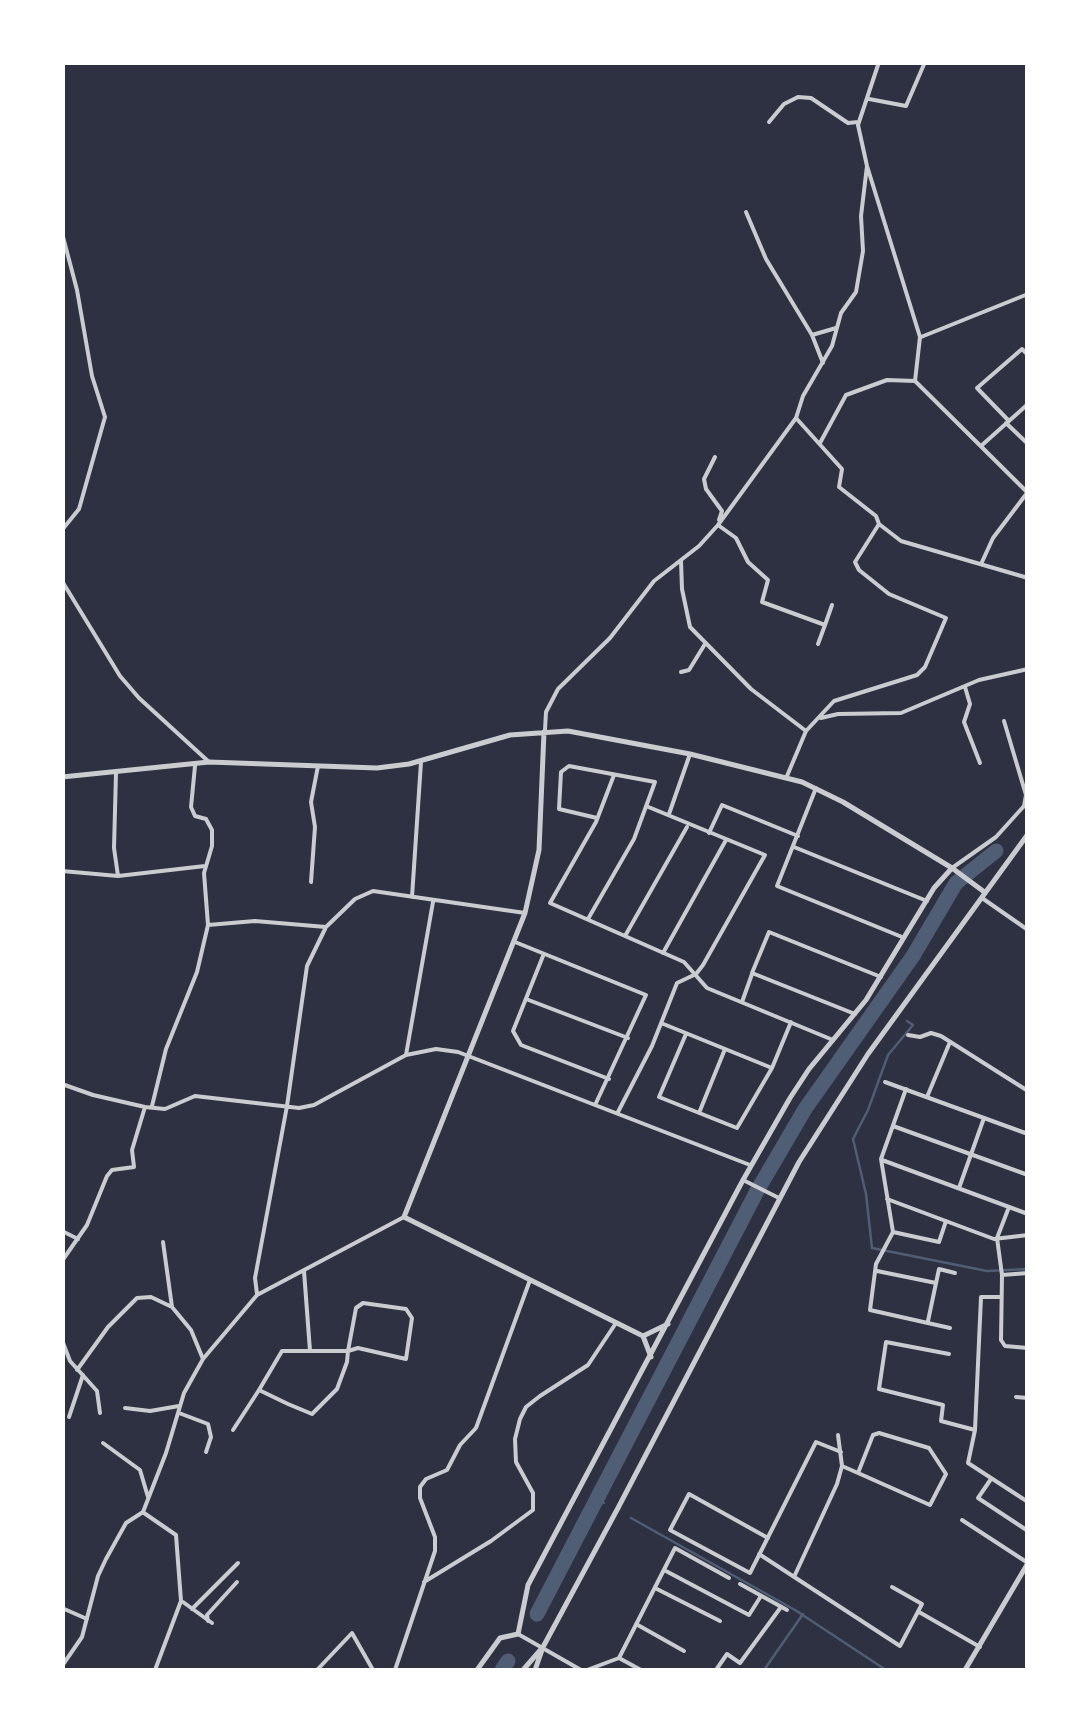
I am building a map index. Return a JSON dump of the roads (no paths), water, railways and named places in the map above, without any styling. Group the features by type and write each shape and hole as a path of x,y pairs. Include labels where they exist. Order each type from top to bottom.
{"street":[{"path":"879,62 858,122 867,166 920,337 916,381"},
{"path":"869,98 906,106 925,62"},
{"path":"769,122 784,104 798,97 811,98 848,123 858,122"},
{"path":"62,1666 82,1637 106,1559 126,1522 142,1512 166,1453 178,1409 203,1359 257,1296 404,1218 525,913 539,850 546,712 558,690 610,638 654,581 682,561 718,525 796,418 803,396 823,363 841,313 856,292 867,166"},
{"path":"746,212 766,259 812,335 823,363"},
{"path":"62,233 78,290 92,376 105,417 79,509 62,530"},
{"path":"920,337 1028,294"},
{"path":"812,335 837,327"},
{"path":"1028,355 1022,349 977,388 1028,444"},
{"path":"820,443 846,395 887,380 916,381 1027,493 993,538 982,562"},
{"path":"981,446 1028,404"},
{"path":"796,418 842,469 839,488 876,516 879,524 916,548 982,562 1028,578"},
{"path":"715,458 704,479 722,510 718,525"},
{"path":"787,776 806,731 834,701 918,675 946,618 889,594 859,570 855,562 879,524"},
{"path":"718,525 736,538 748,562 768,580 762,602 825,625"},
{"path":"682,561 682,589 690,626 751,689 806,731"},
{"path":"62,582 112,664 138,698 209,762"},
{"path":"818,644 832,604"},
{"path":"681,672 689,670 706,644"},
{"path":"821,718 900,713 964,686 1028,669"},
{"path":"964,686 970,704 964,722 980,763"},
{"path":"518,1634 528,1584 750,1165 790,1098 855,1014 926,902 954,869 996,837 1026,806 1004,721"},
{"path":"62,778 209,762 377,768 421,761 510,734 568,731 787,776 816,788 954,869 1028,930"},
{"path":"669,814 690,754"},
{"path":"412,897 421,761"},
{"path":"62,1261 78,1238 106,1176 112,1170 134,1167 132,1150 197,972 208,924 205,866 212,846 212,830 206,819 195,816 191,807 196,763"},
{"path":"311,882 315,827 312,802 318,766"},
{"path":"588,919 634,839 656,782 568,766 561,772 559,809 598,818"},
{"path":"116,773 114,848 118,876"},
{"path":"614,775 598,818 550,903 684,962 707,988 834,1040"},
{"path":"816,788 777,886 904,938"},
{"path":"709,833 722,805 798,836"},
{"path":"618,1112 677,983 696,974 765,855 646,806"},
{"path":"625,936 688,825"},
{"path":"535,1670 542,1647 779,1198 868,1054 1028,834"},
{"path":"663,952 726,840"},
{"path":"794,847 926,902"},
{"path":"62,871 118,876 205,866"},
{"path":"257,1296 255,1278 307,966 326,926 356,898 372,891 525,913"},
{"path":"406,1055 433,900"},
{"path":"208,924 255,921 326,926"},
{"path":"742,1002 769,932 880,977"},
{"path":"514,942 646,996 596,1104"},
{"path":"544,954 513,1031 522,1044 609,1080"},
{"path":"752,973 855,1014"},
{"path":"526,999 628,1038"},
{"path":"686,1034 659,1097 737,1128 772,1068 791,1022"},
{"path":"661,1023 772,1068"},
{"path":"908,1035 920,1038 931,1033 1028,1091"},
{"path":"927,1098 950,1042"},
{"path":"62,1084 93,1096 148,1108 164,1108 195,1096 286,1106 314,1105 406,1055 436,1049 468,1055 750,1165"},
{"path":"698,1113 725,1049"},
{"path":"886,1082 1026,1134 1028,1124"},
{"path":"906,1090 880,1159 893,1232 875,1271 870,1310 950,1328"},
{"path":"959,1188 984,1118"},
{"path":"893,1126 1028,1175"},
{"path":"880,1159 1028,1214"},
{"path":"742,1180 779,1198"},
{"path":"887,1199 997,1238 1028,1235"},
{"path":"1010,1207 997,1238 1002,1272 1001,1340 1005,1346 1028,1348"},
{"path":"404,1218 643,1336 651,1357"},
{"path":"893,1232 939,1242 946,1221"},
{"path":"62,1232 78,1238"},
{"path":"163,1242 172,1308"},
{"path":"928,1322 939,1269 955,1272"},
{"path":"304,1271 310,1351"},
{"path":"875,1271 936,1283"},
{"path":"1002,1272 1028,1273"},
{"path":"395,1670 435,1552 435,1537 420,1498 420,1487 426,1479 447,1470 460,1445 476,1428 530,1280"},
{"path":"1001,1296 981,1297 975,1430 968,1463 1028,1502"},
{"path":"78,1370 108,1327 137,1298 151,1297 172,1308 190,1330 203,1359"},
{"path":"233,1430 282,1351 348,1351 358,1348 406,1358 412,1318 406,1309 363,1302 356,1308 348,1351 338,1389 312,1414 258,1390"},
{"path":"424,1582 492,1541 532,1510 534,1493 516,1462 515,1439 520,1419 526,1407 588,1365 616,1322"},
{"path":"643,1336 668,1324"},
{"path":"62,1340 82,1376 98,1392 100,1413"},
{"path":"950,1354 886,1342 880,1389 943,1405 941,1422 975,1430"},
{"path":"70,1418 82,1376"},
{"path":"1016,1397 1028,1398"},
{"path":"125,1408 178,1409 208,1424 212,1437 206,1452"},
{"path":"842,1466 858,1473 930,1504 946,1474 928,1448 879,1433 873,1436 858,1473"},
{"path":"794,1577 837,1484 842,1466 838,1435"},
{"path":"768,1538 689,1494 670,1530 750,1573 759,1554 768,1538 816,1442 840,1452"},
{"path":"102,1443 140,1470 148,1496"},
{"path":"991,1478 978,1498 1028,1531"},
{"path":"142,1512 176,1535 181,1601 155,1670"},
{"path":"962,1520 1028,1563 965,1670"},
{"path":"477,1670 500,1638 518,1634 584,1670 619,1658 675,1548 729,1578"},
{"path":"759,1554 900,1646 922,1604 892,1587"},
{"path":"192,1609 238,1564"},
{"path":"664,1570 749,1615 761,1596"},
{"path":"181,1601 210,1622 208,1615 238,1582"},
{"path":"716,1670 727,1654 740,1663 784,1608 740,1584"},
{"path":"655,1588 720,1622"},
{"path":"62,1608 87,1619"},
{"path":"918,1611 980,1647"},
{"path":"636,1624 684,1651"},
{"path":"317,1670 352,1633 373,1670"},
{"path":"523,1670 542,1647"},
{"path":"619,1658 641,1670"}],"waterway":[{"path":"537,1614 757,1191 805,1109 913,956 956,883 996,851"},
{"path":"880,999 887,1004"},
{"path":"907,1021 913,1025 888,1055 853,1139 866,1194 872,1248 987,1271 1028,1269"},
{"path":"598,1500 604,1503"},
{"path":"631,1518 795,1610 886,1670"},
{"path":"764,1670 803,1614"},
{"path":"502,1670 508,1661"}]}
